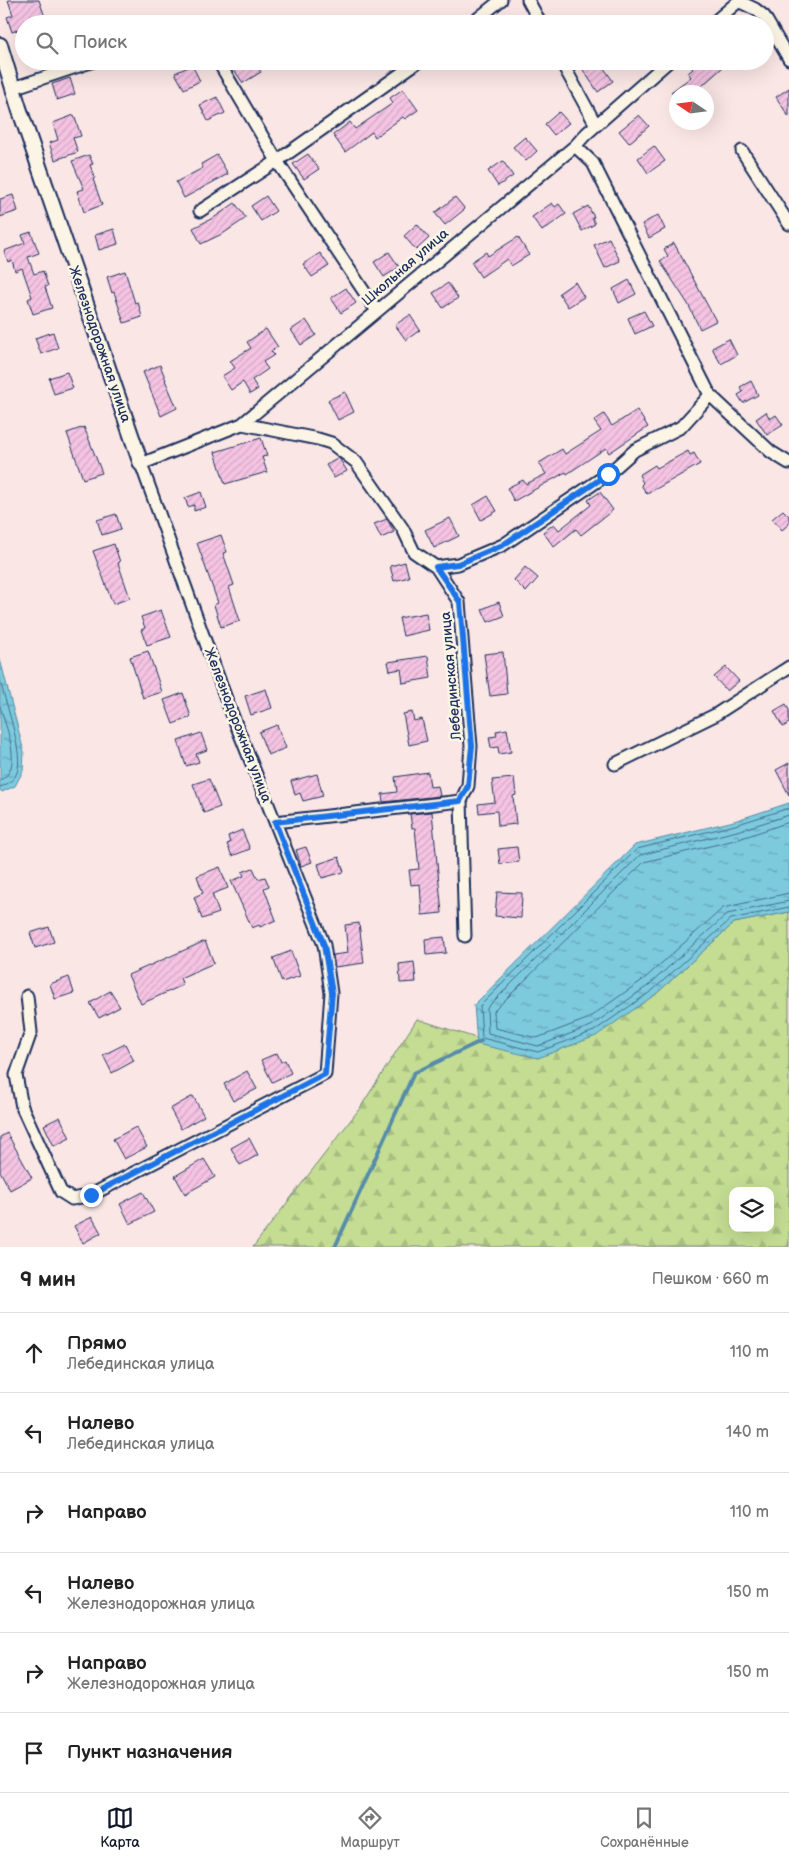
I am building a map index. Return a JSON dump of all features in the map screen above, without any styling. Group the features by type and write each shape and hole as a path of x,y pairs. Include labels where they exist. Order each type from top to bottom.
{"street":[{"path":"482,15 501,0"},
{"path":"528,0 536,15"},
{"path":"723,15 739,1 763,15"},
{"path":"774,33 789,59"},
{"name":"Железнодорожная улица","path":"0,45 141,464 228,704 324,945 332,993 325,1074 91,1195 72,1199 61,1192 22,1107 16,1075 31,1032 27,996"},
{"path":"13,88 67,70"},
{"path":"223,70 277,160 377,311"},
{"path":"200,211 406,70"},
{"path":"566,70 596,125"},
{"name":"Школьная улица","path":"141,464 242,424 574,146 659,70"},
{"path":"574,146 593,163 710,395 771,452 789,463"},
{"path":"742,151 789,224"},
{"path":"242,424 331,443 356,462 404,529 414,552 436,567 458,564 503,545 608,474 635,450 680,427 710,395"},
{"name":"Лебединская улица","path":"436,567 460,602 472,746 468,786 460,801 465,936"},
{"path":"615,764 715,714 789,667"},
{"path":"275,822 460,801"}],"green space":[{"path":"789,912 789,1247 253,1247 360,1108 417,1019 538,1058 656,994 734,923"}],"water":[{"path":"0,659 24,752 23,771 15,786 2,792 0,790"},
{"path":"789,803 789,912 734,923 656,994 596,1036 538,1058 477,1044 474,1005 635,845 734,821"}],"building":[{"path":"8,0 39,0 44,15 15,15 15,31 12,32 7,17 13,15"},
{"path":"181,70 194,70 200,81 184,89 175,73"},
{"path":"234,70 260,70 261,72 243,83"},
{"path":"583,70 605,70 613,81 598,92"},
{"path":"692,70 720,70 703,85 680,85 691,77 688,73"},
{"path":"70,78 75,94 57,100 52,84"},
{"path":"789,88 789,117 776,97"},
{"path":"403,89 418,110 405,119 403,117 375,137 372,132 345,152 333,135 350,122 355,129 393,103 390,98"},
{"path":"217,97 225,113 208,121 200,105"},
{"path":"559,112 569,123 554,135 545,124"},
{"path":"74,115 81,136 73,138 78,152 55,160 49,143 58,140 53,123"},
{"path":"639,115 649,126 629,143 619,131"},
{"path":"525,137 537,151 526,161 513,147"},
{"path":"654,146 665,161 648,173 638,158"},
{"path":"308,154 319,169 304,179 293,164"},
{"path":"89,155 93,164 90,165 95,178 93,179 102,205 84,212 77,191 84,189 72,161"},
{"path":"217,155 228,174 184,198 176,182 203,168 201,164"},
{"path":"503,161 513,176 498,186 488,171"},
{"path":"13,195 18,211 0,217 0,199"},
{"path":"266,196 276,211 261,221 251,206"},
{"path":"455,197 465,209 445,225 435,213"},
{"path":"235,203 246,218 224,233 201,244 193,228 215,217"},
{"path":"552,203 555,207 559,204 566,214 542,231 532,217"},
{"path":"588,206 594,217 592,218 595,224 582,231 573,214"},
{"path":"658,215 665,229 649,238 642,224"},
{"path":"417,224 429,238 416,250 404,236"},
{"path":"114,229 118,244 99,250 95,235"},
{"path":"31,232 39,253 28,257 34,274 43,271 48,286 45,287 52,308 33,314 28,299 32,297 22,268 15,271 12,260 8,262 4,251 25,243 22,235"},
{"path":"518,237 529,255 511,266 507,259 481,277 471,262 486,252 488,256"},
{"path":"609,238 620,261 605,268 594,245"},
{"path":"674,243 716,321 700,329 688,304 660,261 668,256 664,249"},
{"path":"389,252 399,267 384,277 374,262"},
{"path":"320,253 329,266 312,277 303,264"},
{"path":"125,271 135,303 138,302 142,317 124,323 107,277"},
{"path":"629,280 636,294 619,303 613,289"},
{"path":"575,282 584,297 568,307 559,293"},
{"path":"448,283 458,298 443,308 433,293"},
{"path":"346,288 356,303 341,313 331,298"},
{"path":"644,311 652,326 635,334 628,318"},
{"path":"410,315 420,330 406,340 395,325"},
{"path":"306,320 316,335 301,345 291,330"},
{"path":"266,329 278,347 271,351 274,355 263,362 268,369 252,380 258,389 250,394 243,382 231,390 222,376 235,368 230,361 251,348 247,342"},
{"path":"53,332 58,348 41,354 35,338"},
{"path":"729,339 737,355 721,364 712,348"},
{"path":"160,365 177,408 161,416 143,372"},
{"path":"67,372 73,388 54,394 49,378"},
{"path":"751,381 758,395 743,403 738,395 743,392 740,387"},
{"path":"345,392 354,412 338,420 328,400"},
{"path":"637,410 648,427 609,453 606,448 567,474 566,472 514,501 507,488 523,480 526,484 546,474 539,463 562,449 565,454 601,431 594,421 604,414 612,426"},
{"path":"766,412 770,419 776,415 783,425 767,435 756,419"},
{"path":"84,427 102,473 83,479 67,433"},
{"path":"261,438 267,456 262,457 267,472 225,484 215,452"},
{"path":"688,451 690,455 694,453 700,464 647,494 641,485 643,483 639,475 655,465 657,468"},
{"path":"339,458 347,471 334,478 326,465"},
{"path":"201,492 206,507 194,511 194,505 188,507 185,498"},
{"path":"600,492 613,510 581,535 576,529 554,547 543,532 554,524 559,530 591,505 588,500"},
{"path":"488,496 497,511 481,520 473,505"},
{"path":"783,510 789,516 789,524 782,530 772,519"},
{"path":"116,514 121,529 102,535 97,520"},
{"path":"450,518 459,536 434,548 425,530"},
{"path":"387,519 394,532 381,538 374,524"},
{"path":"221,535 227,552 223,553 234,585 229,587 240,621 221,627 214,605 218,603 197,543"},
{"path":"114,544 120,562 118,563 130,598 113,604 93,551"},
{"path":"405,562 409,577 394,581 390,566"},
{"path":"525,567 538,578 526,592 514,580"},
{"path":"499,602 504,616 488,622 482,609"},
{"path":"161,610 171,637 147,645 141,630 145,628 141,617"},
{"path":"426,613 429,630 403,636 399,618"},
{"path":"148,651 162,692 143,698 130,657"},
{"path":"503,652 507,694 490,696 484,654"},
{"path":"428,656 431,678 403,683 401,669 390,671 388,662"},
{"path":"726,667 739,681 727,691 714,677"},
{"path":"266,689 272,708 251,715 245,696"},
{"path":"183,693 191,717 173,724 164,700"},
{"path":"786,704 789,710 789,723 783,727 774,711"},
{"path":"412,712 414,721 422,719 427,741 409,745 403,714"},
{"path":"277,725 286,748 268,755 259,732"},
{"path":"507,729 511,752 499,754 498,747 491,748 489,737 497,736 496,731"},
{"path":"201,733 207,750 196,754 199,762 186,766 178,741"},
{"path":"789,763 789,795 776,770"},
{"path":"428,772 430,787 438,786 440,796 383,802 382,794 397,792 395,777"},
{"path":"317,774 323,796 303,801 300,793 295,795 291,781"},
{"path":"514,778 516,795 513,796 516,824 498,826 497,811 479,813 478,804 495,802 492,780"},
{"path":"209,779 220,807 204,813 193,784"},
{"path":"432,812 442,913 422,915 420,884 411,885 409,870 419,869 415,828 412,828 410,814"},
{"path":"242,830 250,849 232,856 227,844 230,843 228,836"},
{"path":"306,847 312,862 301,866 296,850"},
{"path":"517,847 519,862 500,864 498,849"},
{"path":"339,857 344,872 322,878 318,864"},
{"path":"220,867 228,888 212,894 219,913 202,919 194,897 203,893 197,876"},
{"path":"253,868 258,879 265,877 269,886 264,888 276,920 260,927 259,925 252,928 231,881 244,876 242,872"},
{"path":"497,892 522,893 521,918 495,916"},
{"path":"359,923 364,963 335,967 333,955 348,953 345,925"},
{"path":"49,927 54,942 35,948 30,933"},
{"path":"444,937 446,953 426,955 425,939"},
{"path":"205,941 214,963 180,978 183,985 141,1004 128,975"},
{"path":"291,951 300,976 282,982 273,958"},
{"path":"414,962 416,982 400,983 399,964"},
{"path":"69,977 74,993 55,999 50,984"},
{"path":"110,991 120,1007 99,1018 90,1003"},
{"path":"125,1044 134,1061 112,1073 103,1055"},
{"path":"277,1053 281,1062 285,1060 291,1073 272,1082 261,1060"},
{"path":"247,1071 257,1089 233,1101 224,1084"},
{"path":"193,1096 204,1116 181,1129 170,1109"},
{"path":"60,1117 70,1138 54,1146 44,1125"},
{"path":"136,1127 147,1147 124,1159 113,1139"},
{"path":"7,1133 32,1178 10,1190 0,1171 0,1137"},
{"path":"249,1138 258,1155 240,1165 231,1148"},
{"path":"204,1159 215,1177 185,1194 175,1176"},
{"path":"143,1192 154,1212 130,1224 120,1204"},
{"path":"92,1217 101,1233 83,1243 74,1226"}],"waterway":[{"path":"335,1247 414,1073 481,1041"}],"route":[{"path":"91,1195 325,1074 332,993 324,945 275,822 460,801 468,786 472,746 460,602 436,567 458,564 503,545 608,474"}]}
